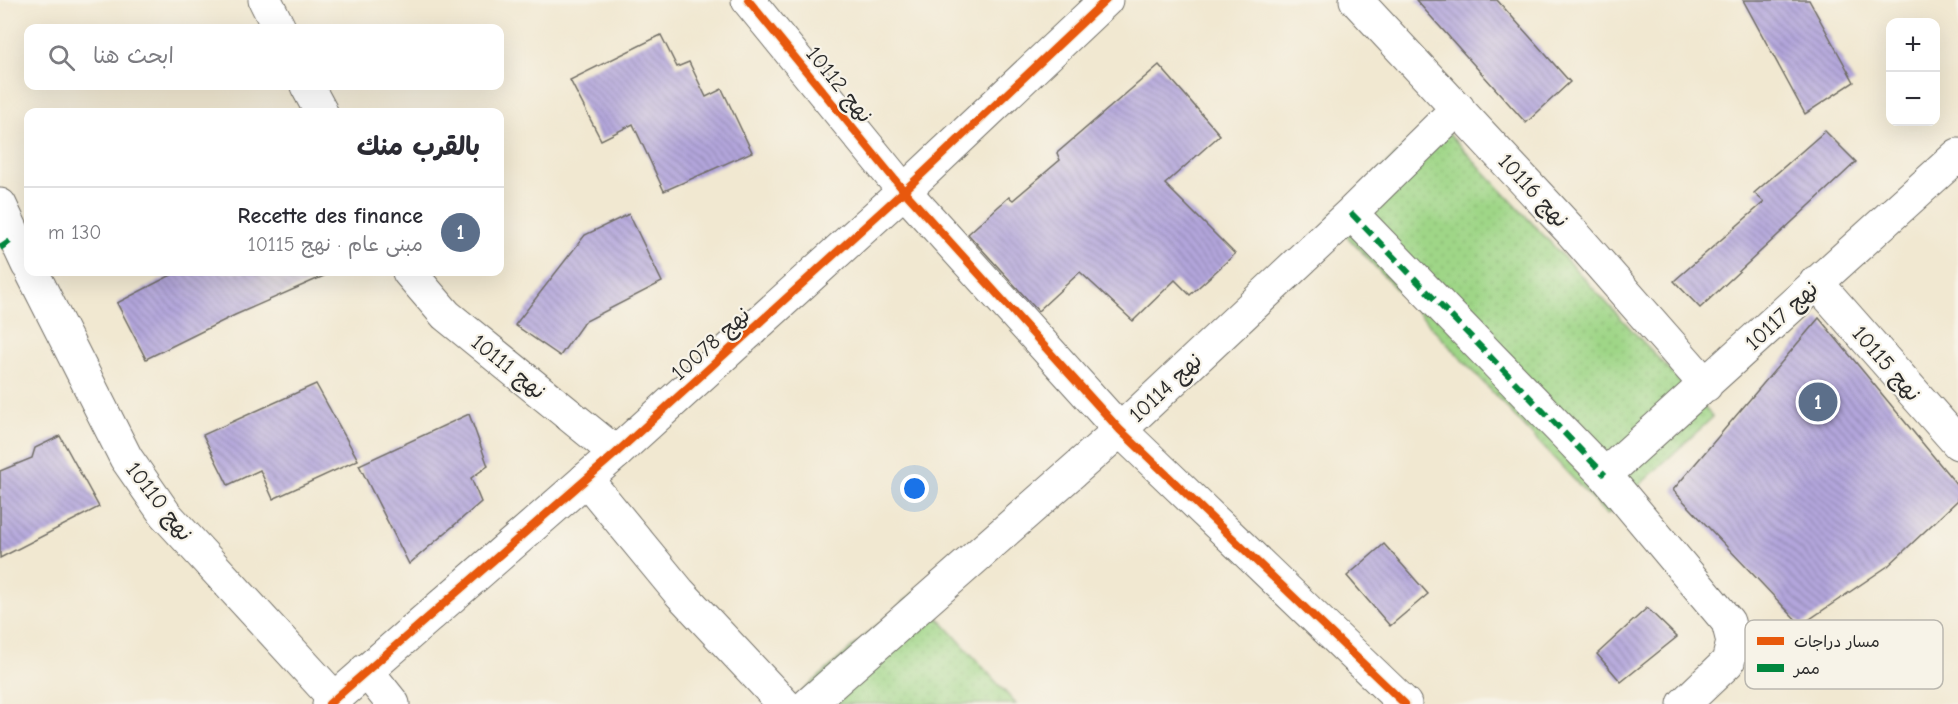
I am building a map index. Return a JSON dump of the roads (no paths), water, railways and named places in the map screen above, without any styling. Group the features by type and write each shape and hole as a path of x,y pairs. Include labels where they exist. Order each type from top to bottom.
{"street":[{"path":"265,0 277,24"},
{"name":"نهج 10112","path":"749,0 904,191 1120,430 1405,704"},
{"name":"نهج 10078","path":"332,701 616,453 904,191 1106,0"},
{"name":"نهج 10116","path":"1356,0 1571,231 1706,385"},
{"path":"310,90 319,108"},
{"name":"نهج 10114","path":"809,704 1120,430 1351,213 1458,108"},
{"name":"نهج 10117","path":"1605,475 1958,155"},
{"path":"0,205 15,250"},
{"path":"1351,213 1605,475 1728,622 1733,642 1728,662 1684,704"},
{"name":"نهج 10110","path":"34,276 126,458 165,514 332,701"},
{"name":"نهج 10111","path":"412,276 446,315 616,453"},
{"name":"نهج 10115","path":"1816,282 1958,444"},
{"path":"586,479 679,592 784,704"},
{"path":"366,670 393,704"}],"place":[{"name":"Recette des finance","path":"1818,402"}]}
